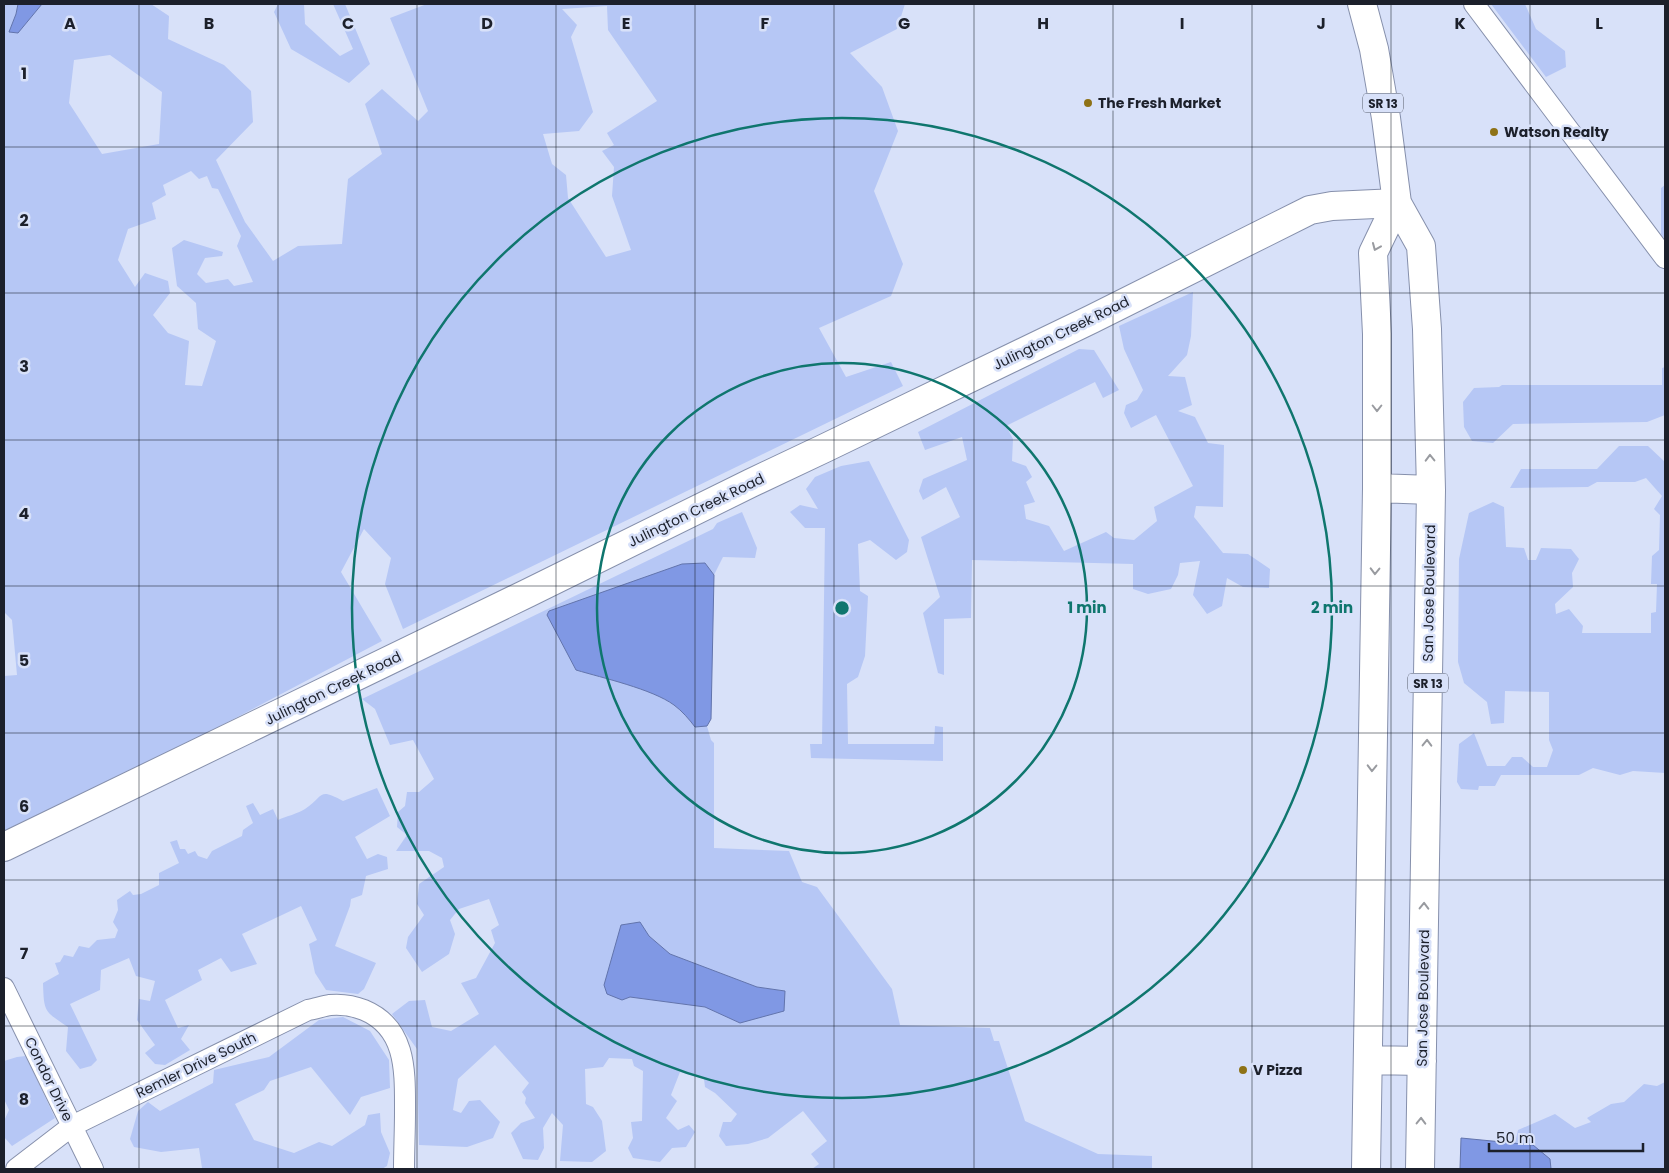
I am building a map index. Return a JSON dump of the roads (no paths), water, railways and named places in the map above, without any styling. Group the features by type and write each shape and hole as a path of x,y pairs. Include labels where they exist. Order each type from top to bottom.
{"main road":[{"name":"San Jose Boulevard","path":"1362,4 1374,50 1397,203 1421,246 1427,338 1431,490 1420,1169"},
{"path":"1366,1169 1377,488 1377,334 1373,253 1397,203"},
{"name":"Julington Creek Road","path":"4,848 751,483 1074,328 1310,210 1332,206 1397,203"},
{"path":"1377,488 1431,490"},
{"path":"1368,1060 1422,1061"}],"street":[{"path":"1474,4 1665,258"},
{"name":"Condor Drive","path":"4,988 93,1169"},
{"name":"Remler Drive South","path":"16,1169 72,1126 308,1010 331,1005 356,1006 375,1014 397,1040 406,1072 404,1169"}],"water":[{"path":"18,4 42,4 18,33 9,32 16,14"},
{"path":"705,563 714,575 711,719 707,726 695,727 685,715 665,699 627,684 576,670 547,615 549,611 682,564"},
{"path":"640,922 649,936 670,954 757,987 785,991 784,1011 740,1023 705,1007 630,997 622,1000 607,994 604,985 621,925"},
{"path":"1461,1138 1533,1145 1550,1159 1551,1169 1460,1169"}],"place":[{"name":"The Fresh Market","path":"1088,103"},
{"name":"Watson Realty","path":"1494,132"},
{"name":"V Pizza","path":"1243,1070"}]}
